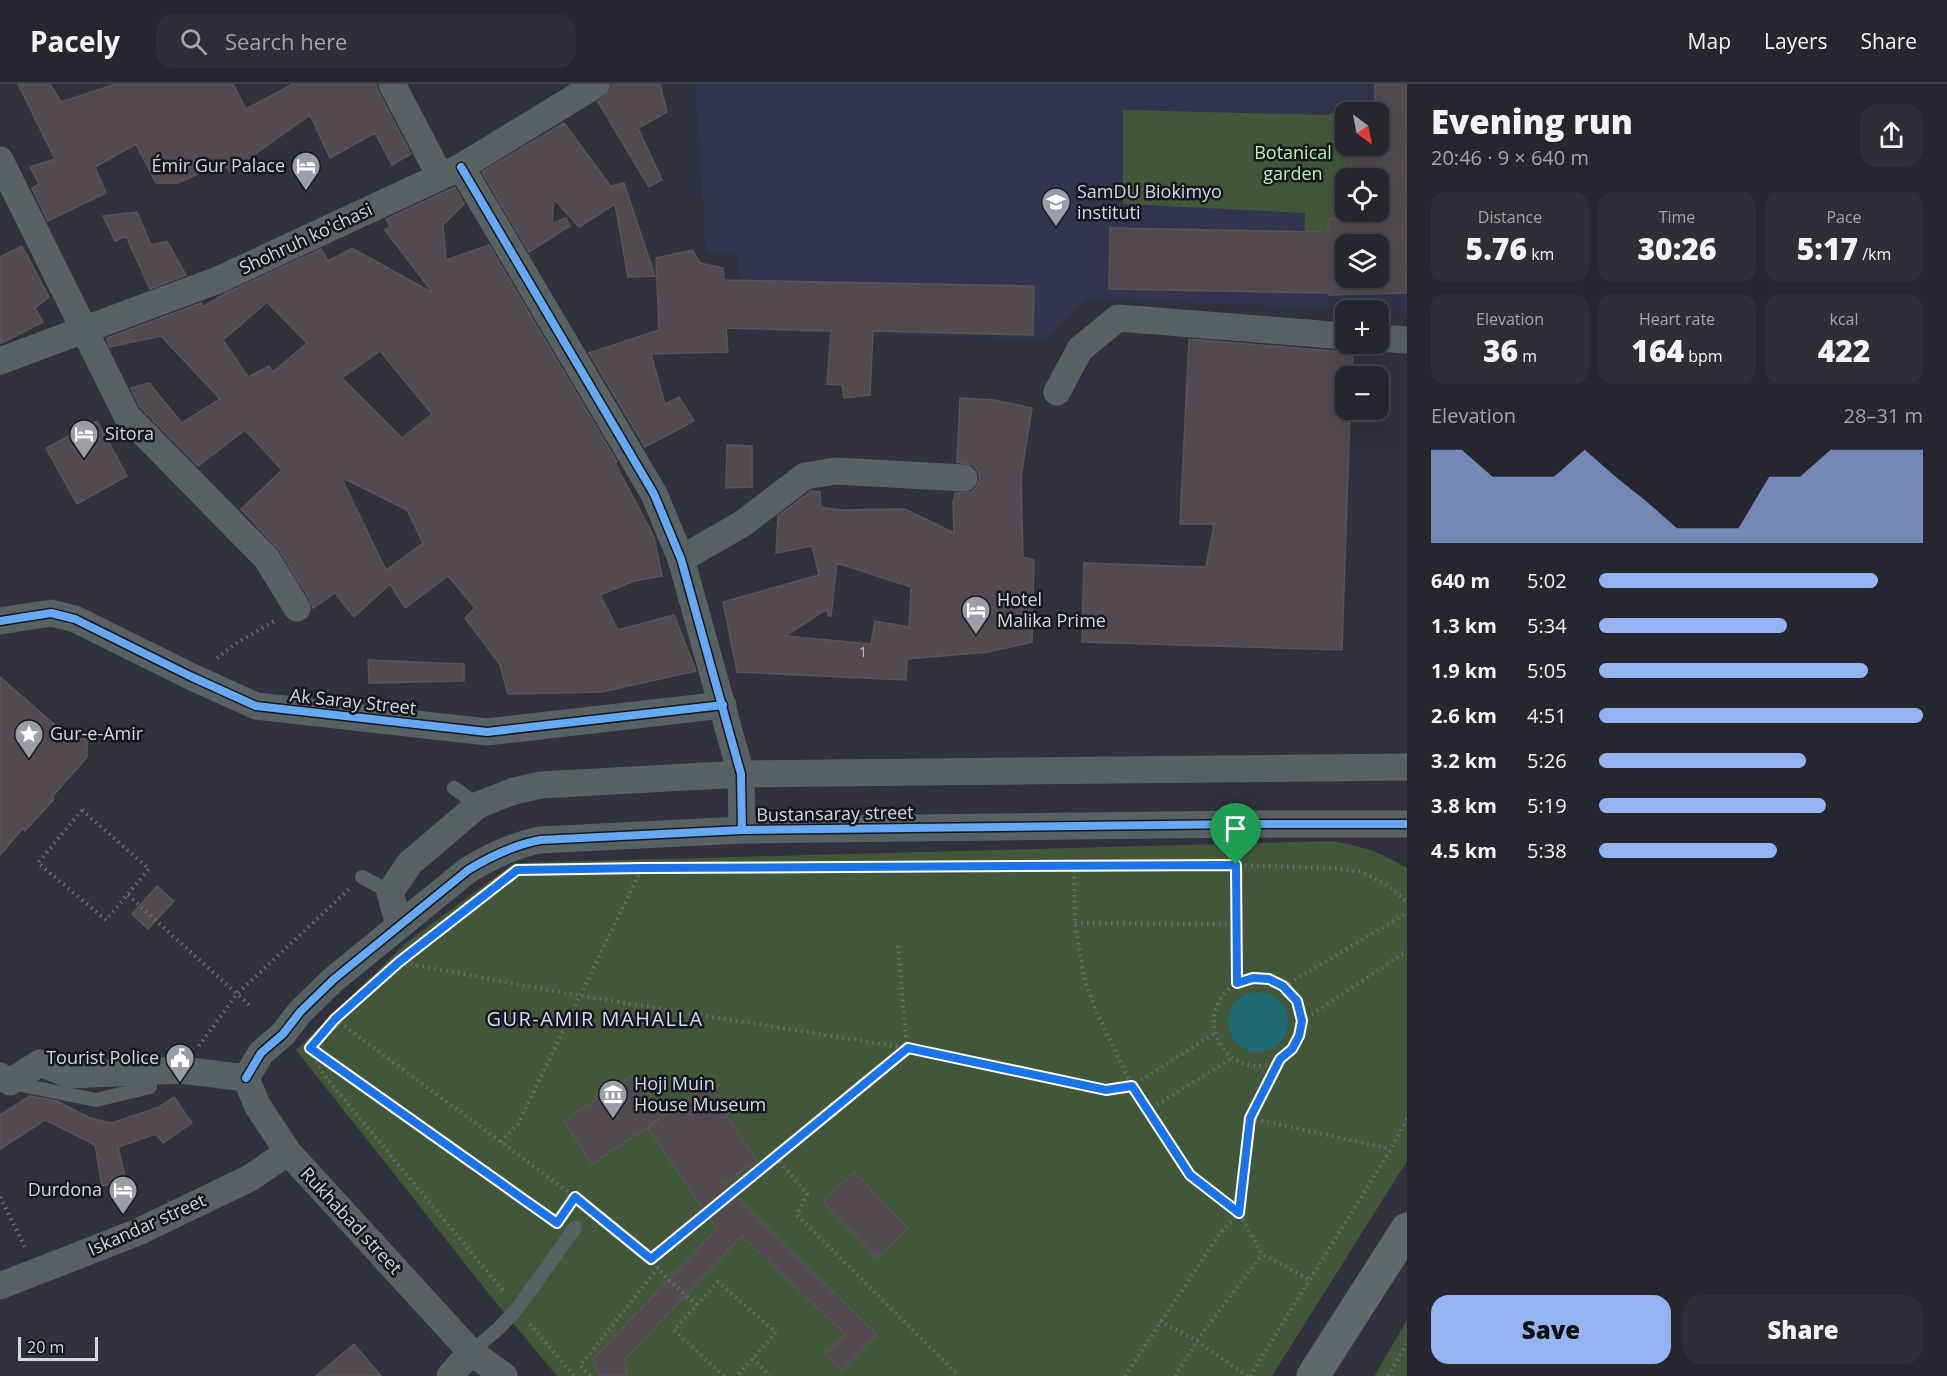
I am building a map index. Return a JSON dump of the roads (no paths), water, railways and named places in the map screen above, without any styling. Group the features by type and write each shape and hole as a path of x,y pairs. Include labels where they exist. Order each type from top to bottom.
{"main road":[{"path":"1313,1376 1407,1229"}],"street":[{"path":"392,84 450,171 654,494 681,559 723,705 741,774 742,830"},
{"name":"Shohruh ko'chasi","path":"0,361 218,280 450,171 597,84"},
{"path":"0,160 127,416 267,559 297,608"},
{"path":"1057,392 1080,350 1118,318 1335,335"},
{"path":"1389,339 1407,340"},
{"path":"681,559 742,524 805,476 836,471 964,478"},
{"name":"Ak Saray Street","path":"0,621 51,613 75,619 256,706 487,732 723,705"},
{"path":"399,926 390,892 410,862 478,805 514,791 541,785 741,774 1407,766"},
{"name":"Bustansaray street","path":"246,1078 261,1053 283,1034 300,1012 334,979 468,870 486,859 523,843 540,840 742,830 1407,824"},
{"path":"5,1079 40,1063 70,1075 181,1070 246,1078"},
{"name":"Rukhabad street","path":"246,1078 257,1105 288,1152 471,1352 504,1376"},
{"name":"Iskandar street","path":"0,1286 138,1232 249,1178 288,1152"},
{"path":"450,1376 471,1352"},
{"name":"Rukhabad street","path":"471,1352 485,1376"}],"lane":[{"path":"454,788 478,805"},
{"path":"362,876 390,892"},
{"path":"5,1079 96,1100 150,1087"},
{"path":"471,1352 517,1309 575,1228"}],"place":[{"name":"Émir Gur Palace","path":"306,192"},
{"name":"SamDU Biokimyo instituti","path":"1056,228"},
{"name":"Sitora","path":"84,460"},
{"name":"Hotel Malika Prime","path":"976,636"},
{"name":"Gur-e-Amir","path":"29,760"},
{"name":"Tourist Police","path":"180,1084"},
{"name":"Hoji Muin House Museum","path":"613,1120"},
{"name":"Durdona","path":"123,1216"}],"district":[{"name":"GUR-AMIR MAHALLA","path":"595,1019"}],"park label":[{"name":"Botanical garden","path":"1293,163"}]}
